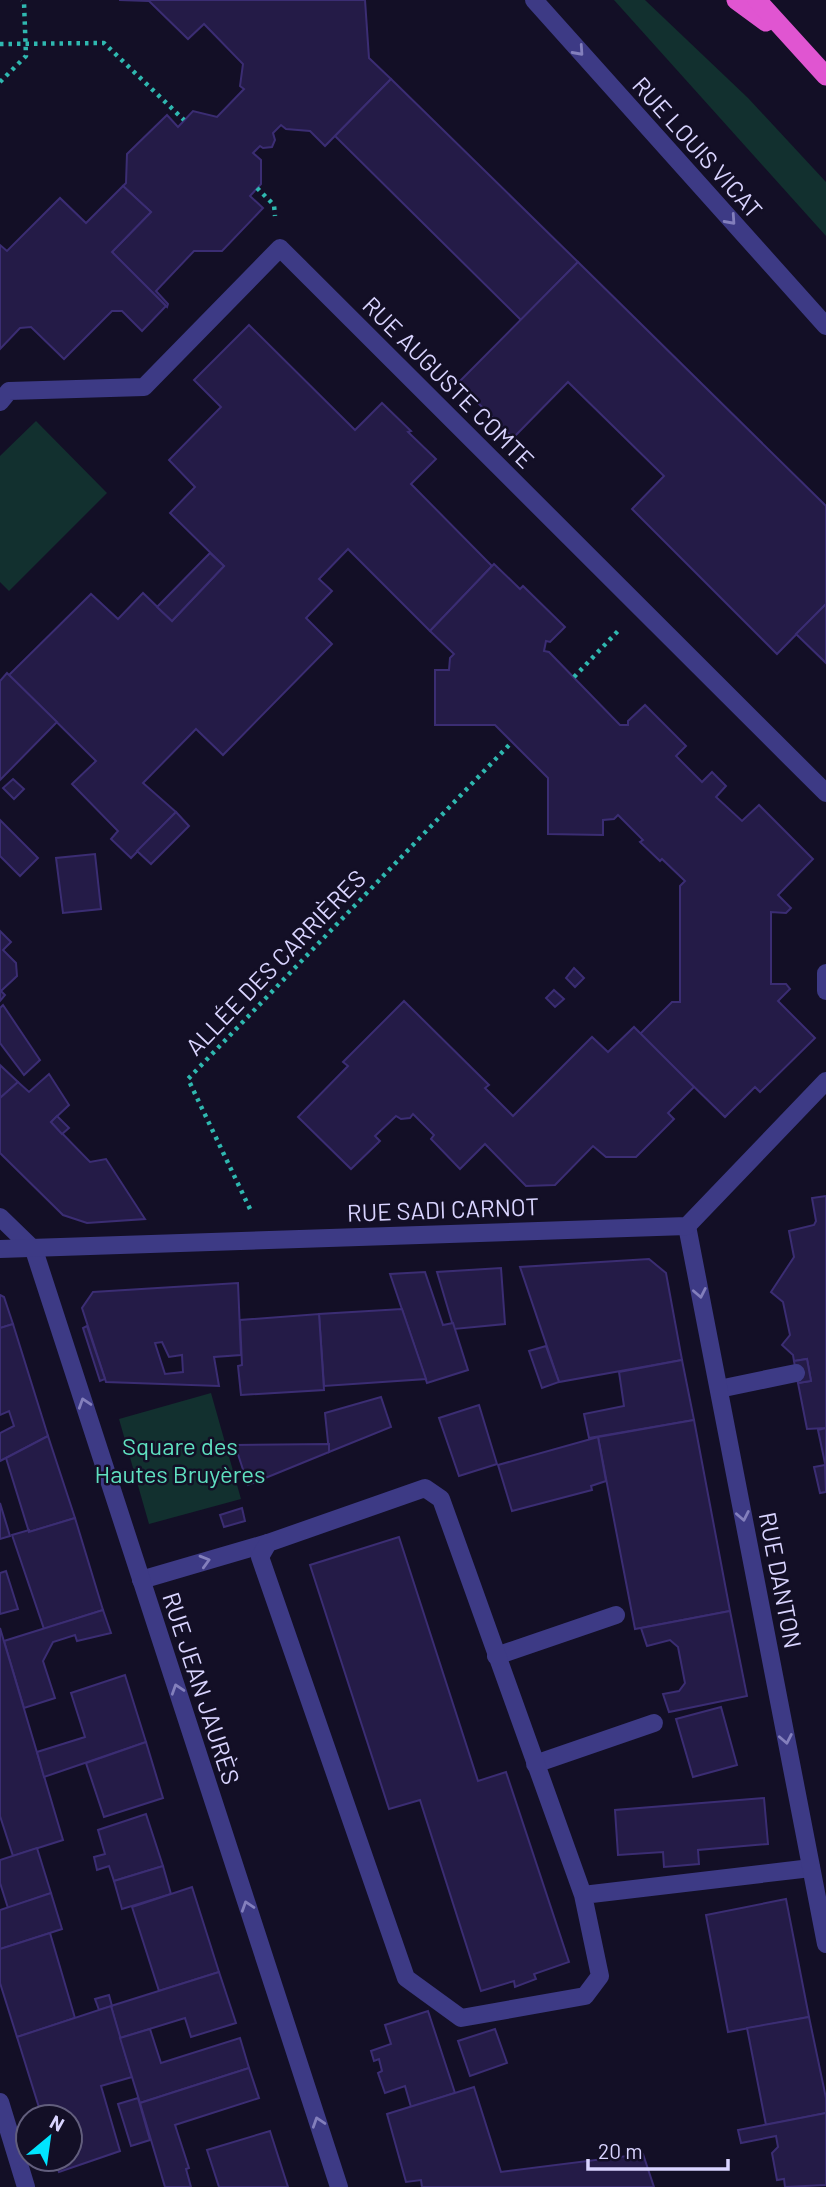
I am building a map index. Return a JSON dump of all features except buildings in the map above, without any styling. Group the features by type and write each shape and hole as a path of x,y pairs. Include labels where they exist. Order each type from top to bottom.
{"highway":[{"path":"736,0 796,43"},
{"path":"757,0 826,76"}],"street":[{"name":"RUE LOUIS VICAT","path":"534,0 826,326"},
{"name":"RUE AUGUSTE COMTE","path":"0,402 9,391 144,387 280,248 826,793"},
{"path":"826,972 826,991"},
{"path":"687,1226 826,1081"},
{"name":"RUE JEAN JAURÈS","path":"0,1217 34,1250 339,2187"},
{"name":"RUE SADI CARNOT","path":"0,1250 687,1226"},
{"name":"RUE DANTON","path":"687,1226 826,1944"},
{"path":"719,1389 796,1373"},
{"path":"141,1580 268,1543 425,1488 441,1499 583,1895 600,1976 585,1996 461,2018 406,1978 261,1557 268,1543"},
{"path":"496,1656 617,1615"},
{"path":"535,1764 653,1723"},
{"path":"583,1895 811,1868"},
{"path":"0,2102 26,2187"}],"path":[{"path":"0,82 26,56 22,0"},
{"path":"0,44 104,43 184,120"},
{"path":"574,677 640,608"},
{"name":"ALLÉE DES CARRIÈRES","path":"264,1240 188,1079 512,742"}],"green space":[{"path":"614,0 645,0 748,98 826,182 826,236"},
{"path":"36,421 107,493 9,591 0,582 0,456"},
{"name":"Square des Hautes Bruyères","path":"211,1393 241,1499 149,1524 119,1419"}]}
